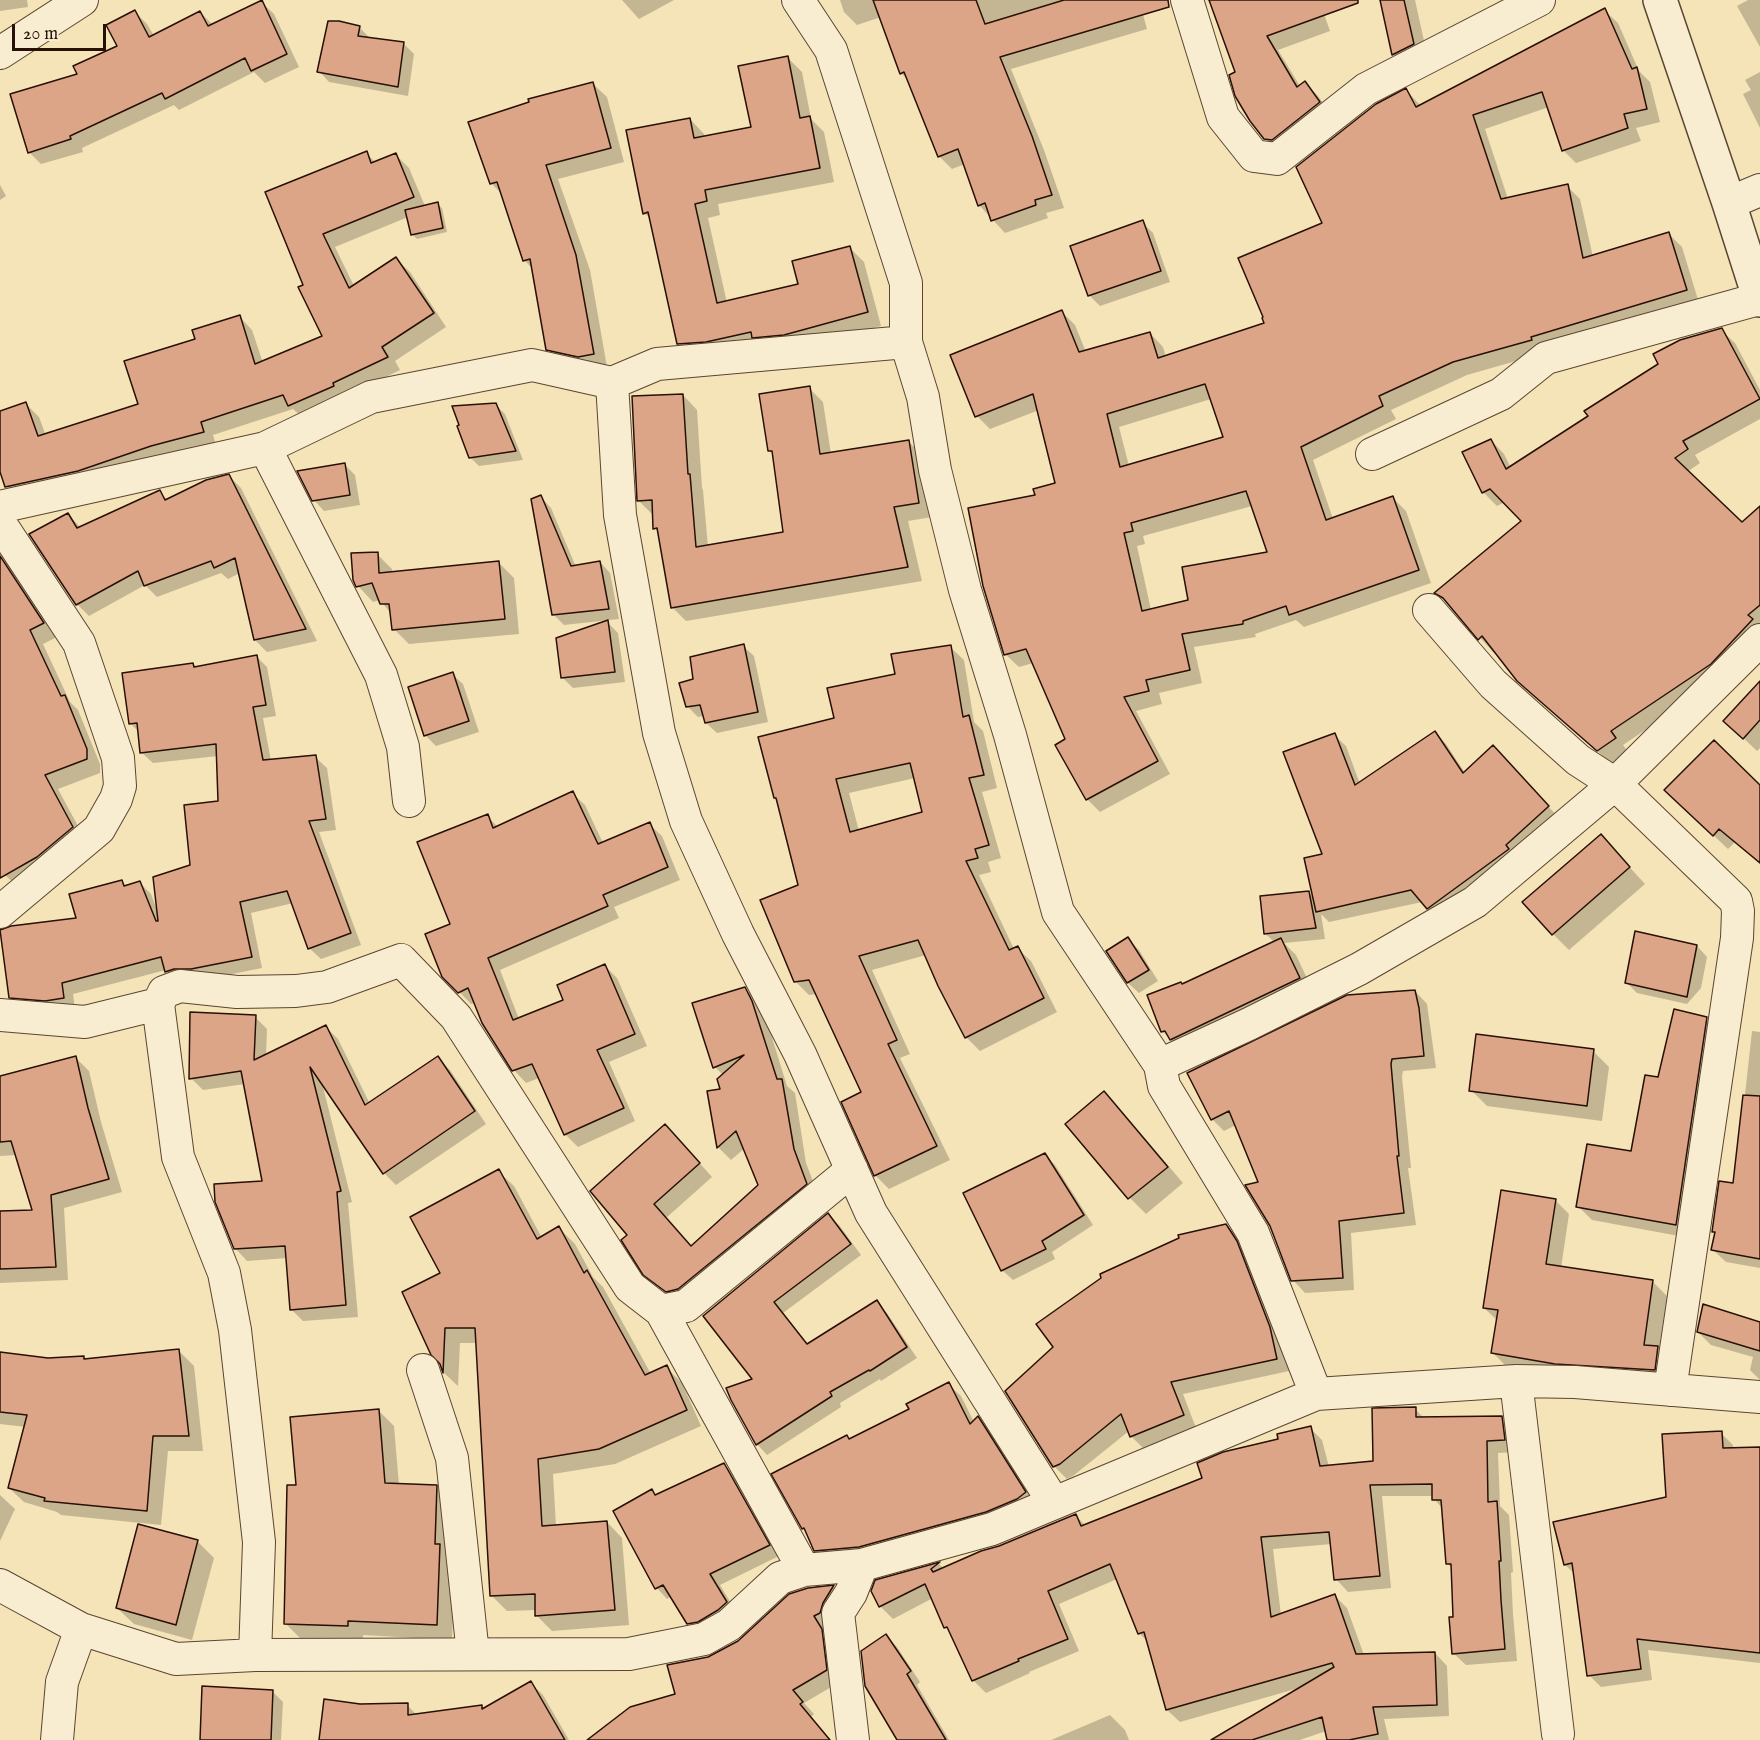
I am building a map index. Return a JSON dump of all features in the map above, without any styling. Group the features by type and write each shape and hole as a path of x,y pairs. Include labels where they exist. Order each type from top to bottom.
{"street":[{"path":"0,52 82,0"},
{"path":"798,0 831,50 906,283 906,342 923,397 935,470 964,590 1010,735 1058,912 1160,1065 1164,1086 1253,1233 1316,1394"},
{"path":"1188,0 1223,117 1254,156 1277,159 1366,89 1539,0"},
{"path":"1372,454 1501,394 1545,358 1760,299 1660,0"},
{"path":"1729,203 1760,189"},
{"path":"0,507 265,448 371,397 532,365 612,383 657,364 906,342"},
{"path":"612,383 620,515 659,733 686,821 738,934 800,1054 871,1213 1054,1503"},
{"path":"265,448 381,675 404,747 409,801"},
{"path":"0,523 79,643 118,758 120,786 116,799 99,829 0,912"},
{"path":"1429,610 1493,684 1578,760 1615,784 1736,901 1738,911 1736,949 1670,1390"},
{"path":"1160,1065 1359,969 1475,902 1615,784 1760,640"},
{"path":"255,1655 259,1542 235,1330 224,1273 178,1157 158,1004 164,992 180,986 237,992 296,992 327,987 401,960 456,1017 630,1287 661,1311 804,1570"},
{"path":"0,1015 85,1022 158,1004"},
{"path":"661,1311 686,1306 852,1170"},
{"path":"423,1370 452,1458 473,1654"},
{"path":"1516,1381 1558,1734"},
{"path":"0,1585 81,1629 176,1659 255,1655 629,1654 704,1639 729,1625 780,1578 804,1570 862,1565 992,1529 1316,1394 1516,1381 1575,1382 1760,1397"},
{"path":"853,1740 838,1613 851,1593 862,1565"},
{"path":"57,1740 62,1682 81,1629"}],"building":[{"path":"262,0 287,54 251,71 245,58 165,99 162,93 70,136 71,139 28,153 10,94 77,74 73,66 117,46 106,25 135,10 149,37 200,11 208,26"},
{"path":"873,0 976,0 985,24 1064,0 1168,0 1169,7 1000,57 1032,136 1052,195 1035,200 1036,205 991,221 985,203 978,206 958,149 938,157 904,72 900,74"},
{"path":"1209,0 1358,0 1358,3 1267,36 1297,87 1305,81 1320,102 1272,140 1264,139 1235,96 1229,75 1235,72"},
{"path":"1380,0 1404,0 1414,44 1392,55"},
{"path":"1605,8 1632,69 1637,67 1647,109 1624,114 1628,128 1562,151 1542,92 1473,115 1501,199 1568,184 1583,258 1669,232 1687,290 1531,337 1532,340 1453,362 1379,396 1383,406 1301,447 1326,520 1393,496 1419,570 1289,615 1286,606 1243,621 1243,624 1182,634 1190,670 1146,680 1149,691 1124,697 1158,761 1086,800 1055,745 1065,739 1026,649 1004,655 983,586 968,508 1035,495 1033,489 1055,483 1033,394 975,417 950,355 1062,310 1079,352 1150,332 1158,358 1264,323 1238,258 1322,223 1296,167 1376,104 1406,88 1416,107","holes":["1205,384 1223,437 1120,467 1107,414","1246,491 1267,552 1182,567 1188,600 1142,611 1124,533 1133,531 1131,523"]},
{"path":"328,21 360,26 358,36 404,42 398,87 317,72"},
{"path":"788,56 800,118 810,116 820,168 705,190 707,201 695,204 717,303 798,284 792,261 850,246 868,312 784,335 752,338 751,332 706,342 677,344 648,212 643,214 626,130 690,118 694,138 751,127 738,66"},
{"path":"593,82 611,148 546,165 576,255 594,354 578,357 546,350 530,259 523,261 497,182 490,184 468,122 529,102 528,99"},
{"path":"367,151 371,163 396,153 414,197 323,234 349,288 396,257 434,313 382,347 388,357 333,383 334,386 288,406 283,395 201,422 204,432 151,446 78,471 5,487 0,472 0,411 26,402 38,436 138,404 124,361 195,339 192,330 240,315 255,364 322,336 298,287 303,285 265,192"},
{"path":"438,202 443,228 411,235 405,210"},
{"path":"1143,220 1161,271 1088,296 1070,246"},
{"path":"1722,328 1760,399 1683,441 1688,449 1675,458 1742,522 1760,506 1760,605 1748,615 1753,619 1711,664 1611,731 1616,738 1597,751 1517,681 1482,636 1478,640 1443,598 1434,593 1521,521 1490,489 1482,493 1462,452 1491,439 1506,469 1588,416 1584,411 1658,364 1653,354 1680,340"},
{"path":"810,386 820,454 909,440 919,503 894,507 908,567 671,608 657,528 653,529 652,500 637,501 632,396 683,394 696,547 783,532 772,451 768,451 759,394"},
{"path":"496,403 516,451 469,458 452,406"},
{"path":"345,463 350,495 312,501 297,471"},
{"path":"229,474 306,629 254,640 235,558 214,568 211,561 144,586 138,571 76,605 29,534 68,513 77,528 160,490 165,500 206,480"},
{"path":"541,495 571,566 600,561 609,609 552,615 531,499"},
{"path":"378,552 379,573 499,561 505,619 392,630 389,604 380,604 372,583 356,587 353,580 351,553"},
{"path":"0,556 44,623 30,630 61,696 65,695 87,749 87,759 45,775 73,827 37,857 0,878"},
{"path":"608,620 615,672 561,678 556,638"},
{"path":"744,644 758,712 705,723 700,705 686,707 679,683 693,679 690,657"},
{"path":"951,645 963,717 969,715 984,775 969,778 989,845 975,849 978,858 966,861 1009,950 1018,946 1044,998 965,1038 938,986 918,940 859,956 897,1040 888,1044 937,1146 874,1176 841,1102 861,1092 809,980 794,982 760,900 798,885 758,737 834,718 827,688 895,674 891,654","holes":["910,763 922,812 850,832 836,779"]},
{"path":"257,655 266,705 253,707 263,760 316,755 326,819 309,821 351,933 308,949 287,891 240,902 252,957 165,972 161,957 62,983 64,998 45,1001 9,998 0,930 11,926 76,918 69,894 122,880 124,886 140,881 156,921 158,921 153,877 190,865 184,805 218,801 216,744 140,753 137,723 129,724 122,673 193,663 194,667"},
{"path":"453,672 469,721 424,736 408,687"},
{"path":"1760,681 1760,720 1743,739 1723,721"},
{"path":"1435,731 1463,773 1493,745 1549,806 1506,845 1509,849 1427,909 1411,890 1316,912 1304,858 1322,854 1283,752 1335,733 1355,785"},
{"path":"1714,740 1760,785 1760,863 1719,829 1713,836 1664,790"},
{"path":"573,791 598,844 650,822 668,867 603,895 608,906 488,958 513,1020 563,1000 557,985 605,964 635,1034 597,1050 624,1108 564,1135 532,1064 512,1071 482,1023 468,988 458,993 442,977 425,934 450,924 417,842 488,814 493,828"},
{"path":"1601,834 1630,867 1552,935 1522,902"},
{"path":"1309,891 1316,928 1264,934 1260,896"},
{"path":"1635,931 1697,945 1687,997 1625,983"},
{"path":"1128,937 1149,970 1127,983 1106,951"},
{"path":"1281,938 1300,978 1170,1040 1165,1031 1161,1032 1147,995 1181,982 1182,984"},
{"path":"745,987 752,1001 777,1079 782,1079 794,1149 807,1184 678,1289 666,1292 643,1275 621,1240 627,1235 590,1191 665,1124 700,1163 654,1204 691,1246 758,1185 736,1131 717,1148 707,1091 720,1089 717,1079 744,1055 713,1068 692,1003"},
{"path":"1415,990 1424,1056 1392,1059 1391,1064 1399,1156 1397,1156 1404,1213 1339,1221 1343,1278 1291,1281 1270,1226 1245,1185 1258,1182 1229,1111 1211,1120 1187,1073 1347,995"},
{"path":"1674,1009 1707,1017 1676,1225 1576,1207 1587,1144 1631,1151 1645,1075 1658,1077"},
{"path":"190,1012 256,1015 254,1060 326,1025 365,1105 438,1056 475,1111 383,1174 310,1067 341,1191 337,1192 346,1305 290,1310 285,1246 234,1249 215,1202 214,1184 262,1181 241,1071 189,1079"},
{"path":"1476,1034 1594,1049 1587,1106 1469,1091"},
{"path":"76,1056 88,1108 109,1179 51,1195 56,1267 0,1269 0,1211 32,1210 11,1141 0,1142 0,1076"},
{"path":"1104,1091 1168,1167 1128,1199 1065,1124"},
{"path":"1743,1095 1760,1096 1760,1259 1711,1250 1715,1232 1712,1232 1719,1181 1733,1183"},
{"path":"1045,1153 1084,1215 1042,1241 1046,1249 1001,1271 963,1193"},
{"path":"499,1169 537,1239 559,1226 584,1273 587,1270 645,1375 667,1365 687,1410 599,1449 538,1459 542,1526 607,1521 615,1610 535,1616 535,1594 490,1596 475,1328 445,1328 443,1373 440,1364 431,1355 402,1292 440,1273 410,1217"},
{"path":"1501,1190 1556,1199 1546,1264 1653,1280 1644,1345 1658,1346 1655,1370 1555,1364 1491,1353 1498,1310 1483,1308"},
{"path":"828,1213 851,1244 774,1302 807,1344 877,1300 907,1347 870,1371 830,1392 832,1396 756,1445 726,1388 752,1379 703,1316"},
{"path":"1226,1224 1237,1241 1270,1327 1277,1359 1171,1382 1184,1415 1130,1437 1121,1414 1060,1464 1053,1467 1005,1391 1053,1347 1036,1324 1101,1278 1100,1274 1179,1238 1178,1235"},
{"path":"1703,1304 1760,1322 1760,1351 1697,1332"},
{"path":"179,1349 189,1436 153,1436 147,1511 44,1501 45,1498 8,1488 27,1415 0,1412 0,1352 48,1358 84,1356 84,1359"},
{"path":"949,1382 970,1424 978,1416 1026,1492 1017,1499 986,1512 859,1547 814,1551 804,1528 802,1529 771,1474 847,1435 849,1439 909,1409 906,1404"},
{"path":"1416,1407 1416,1417 1502,1416 1505,1440 1487,1441 1488,1502 1497,1501 1505,1649 1452,1654 1449,1617 1453,1617 1451,1564 1446,1564 1441,1500 1432,1500 1432,1484 1370,1485 1380,1576 1334,1580 1329,1532 1261,1537 1271,1617 1335,1594 1356,1654 1435,1652 1437,1705 1373,1707 1378,1734 1349,1740 1327,1740 1322,1717 1252,1740 1211,1740 1334,1667 1332,1663 1166,1710 1144,1632 1138,1634 1110,1564 1048,1591 1068,1639 972,1681 947,1627 944,1628 925,1584 879,1607 871,1591 875,1580 940,1562 931,1569 933,1572 1076,1514 1081,1526 1202,1478 1197,1463 1223,1452 1278,1439 1277,1434 1311,1426 1320,1466 1373,1461 1372,1408"},
{"path":"379,1409 385,1483 437,1485 435,1544 440,1544 437,1625 348,1621 348,1626 284,1624 287,1485 296,1485 290,1417"},
{"path":"1722,1431 1723,1448 1760,1447 1760,1653 1637,1639 1641,1669 1587,1676 1572,1563 1564,1565 1553,1522 1666,1497 1662,1434"},
{"path":"724,1463 770,1545 710,1574 727,1602 698,1622 687,1624 663,1585 655,1589 613,1511 652,1489 655,1495"},
{"path":"138,1524 198,1540 176,1625 116,1608"},
{"path":"834,1585 820,1613 814,1616 822,1629 827,1670 793,1690 803,1702 800,1704 830,1740 587,1740 630,1707 675,1694 667,1665 708,1657 738,1641 789,1594 808,1588"},
{"path":"886,1634 911,1671 907,1674 946,1740 897,1740 865,1686 861,1651"},
{"path":"531,1681 565,1740 319,1740 324,1699 360,1704 408,1703 408,1715 482,1705 482,1709"},
{"path":"202,1686 273,1690 271,1740 200,1740"}]}
